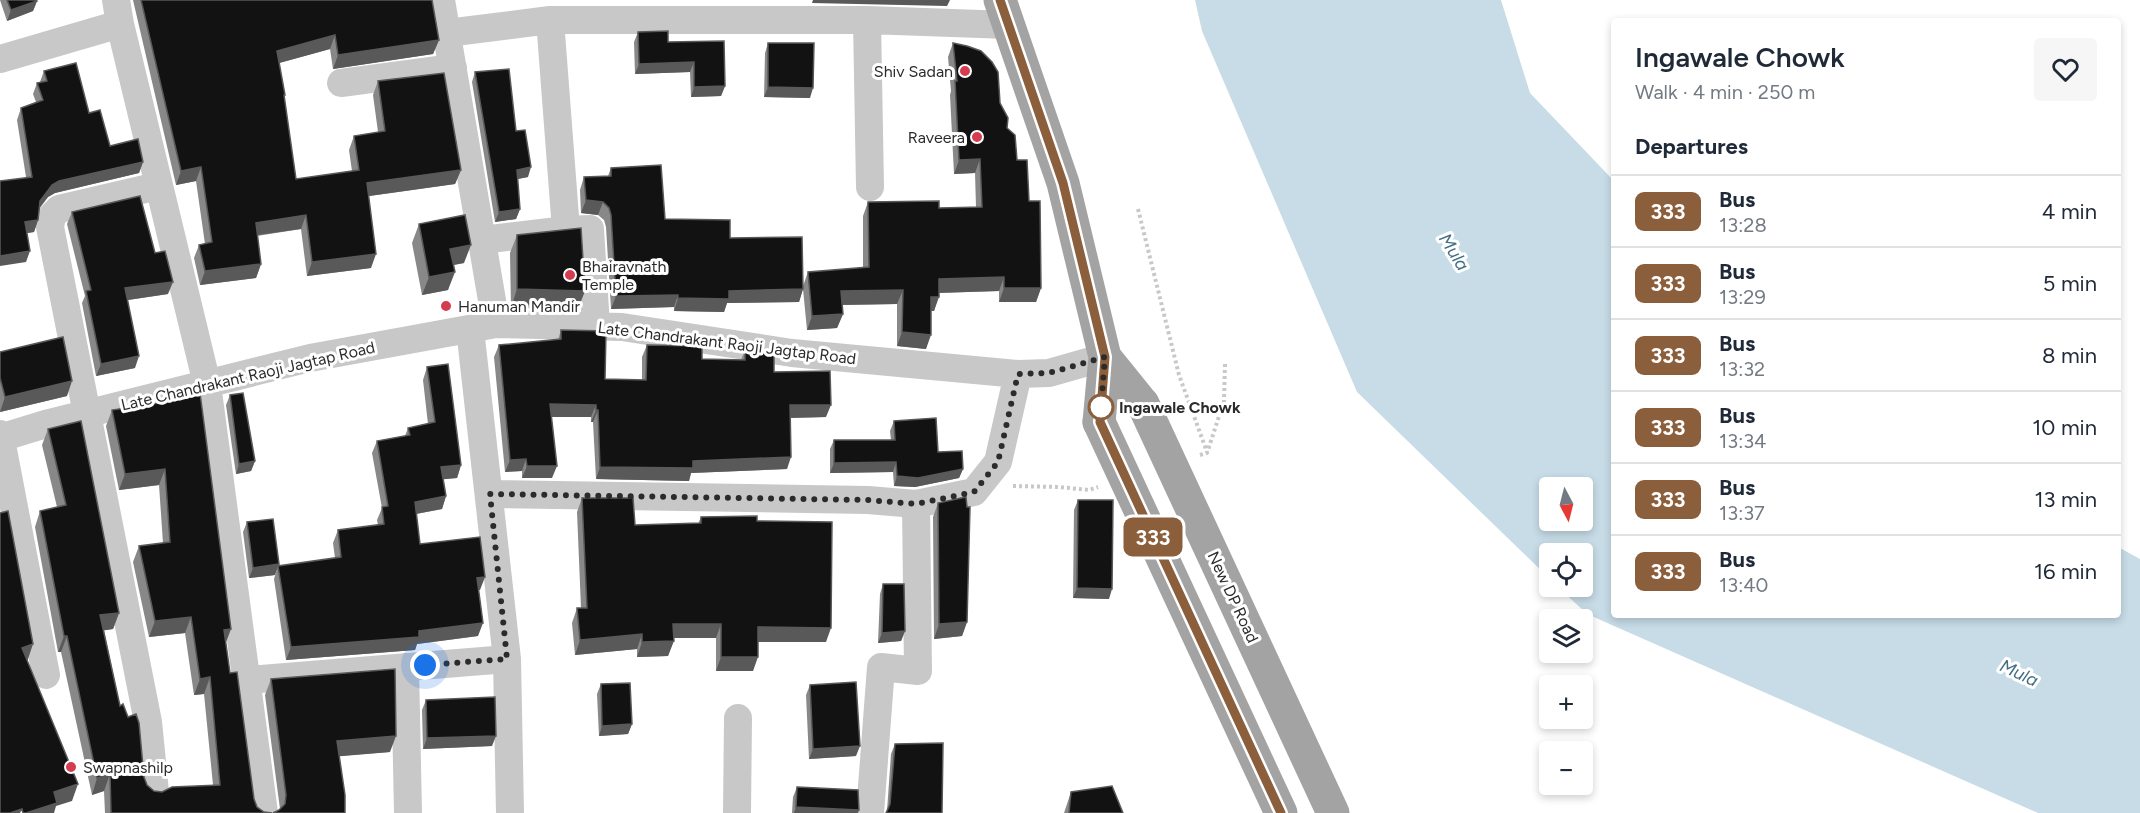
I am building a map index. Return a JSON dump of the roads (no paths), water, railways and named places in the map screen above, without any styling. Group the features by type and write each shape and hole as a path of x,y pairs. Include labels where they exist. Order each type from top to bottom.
{"main road":[{"name":"New DP Road","path":"1005,12 1063,183 1105,357 1100,422 1281,813"},
{"name":"New DP Road","path":"1105,357 1143,404 1333,813"}],"street":[{"path":"441,0 482,240 490,494 507,659 510,813"},
{"path":"0,59 118,12 207,384 264,813"},
{"path":"447,33 550,20 867,20 1005,12"},
{"path":"550,20 566,230"},
{"path":"867,20 870,187"},
{"path":"341,83 453,68"},
{"path":"155,792 148,722 50,227 52,216 59,208 158,186"},
{"path":"482,240 590,229 596,326"},
{"name":"Late Chandrakant Raoji Jagtap Road","path":"0,436 310,358 483,327 622,327 792,353 1018,374 1049,373 1105,357"},
{"path":"490,494 868,500 916,504 974,492 998,462 1018,374"},
{"path":"0,436 46,675"},
{"path":"870,813 881,667 918,671 916,504"},
{"path":"247,680 507,659"},
{"path":"405,667 408,813"},
{"path":"737,813 738,718"}],"water":[{"name":"Mula","path":"1195,0 1501,0 1530,93 1611,178 1611,618 2121,618 2121,549 2140,559 2140,813 2038,813 1593,617 1593,609 1582,609 1569,597 1593,597 1593,543 1539,543 1539,568 1357,392 1202,31"}],"place":[{"name":"Shiv Sadan","path":"965,71"},
{"name":"Raveera","path":"977,137"},
{"name":"Bhairavnath Temple","path":"570,275"},
{"name":"Hanuman Mandir","path":"446,306"},
{"name":"Ingawale Chowk","path":"1101,407"},
{"name":"Swapnashilp","path":"71,767"}]}
